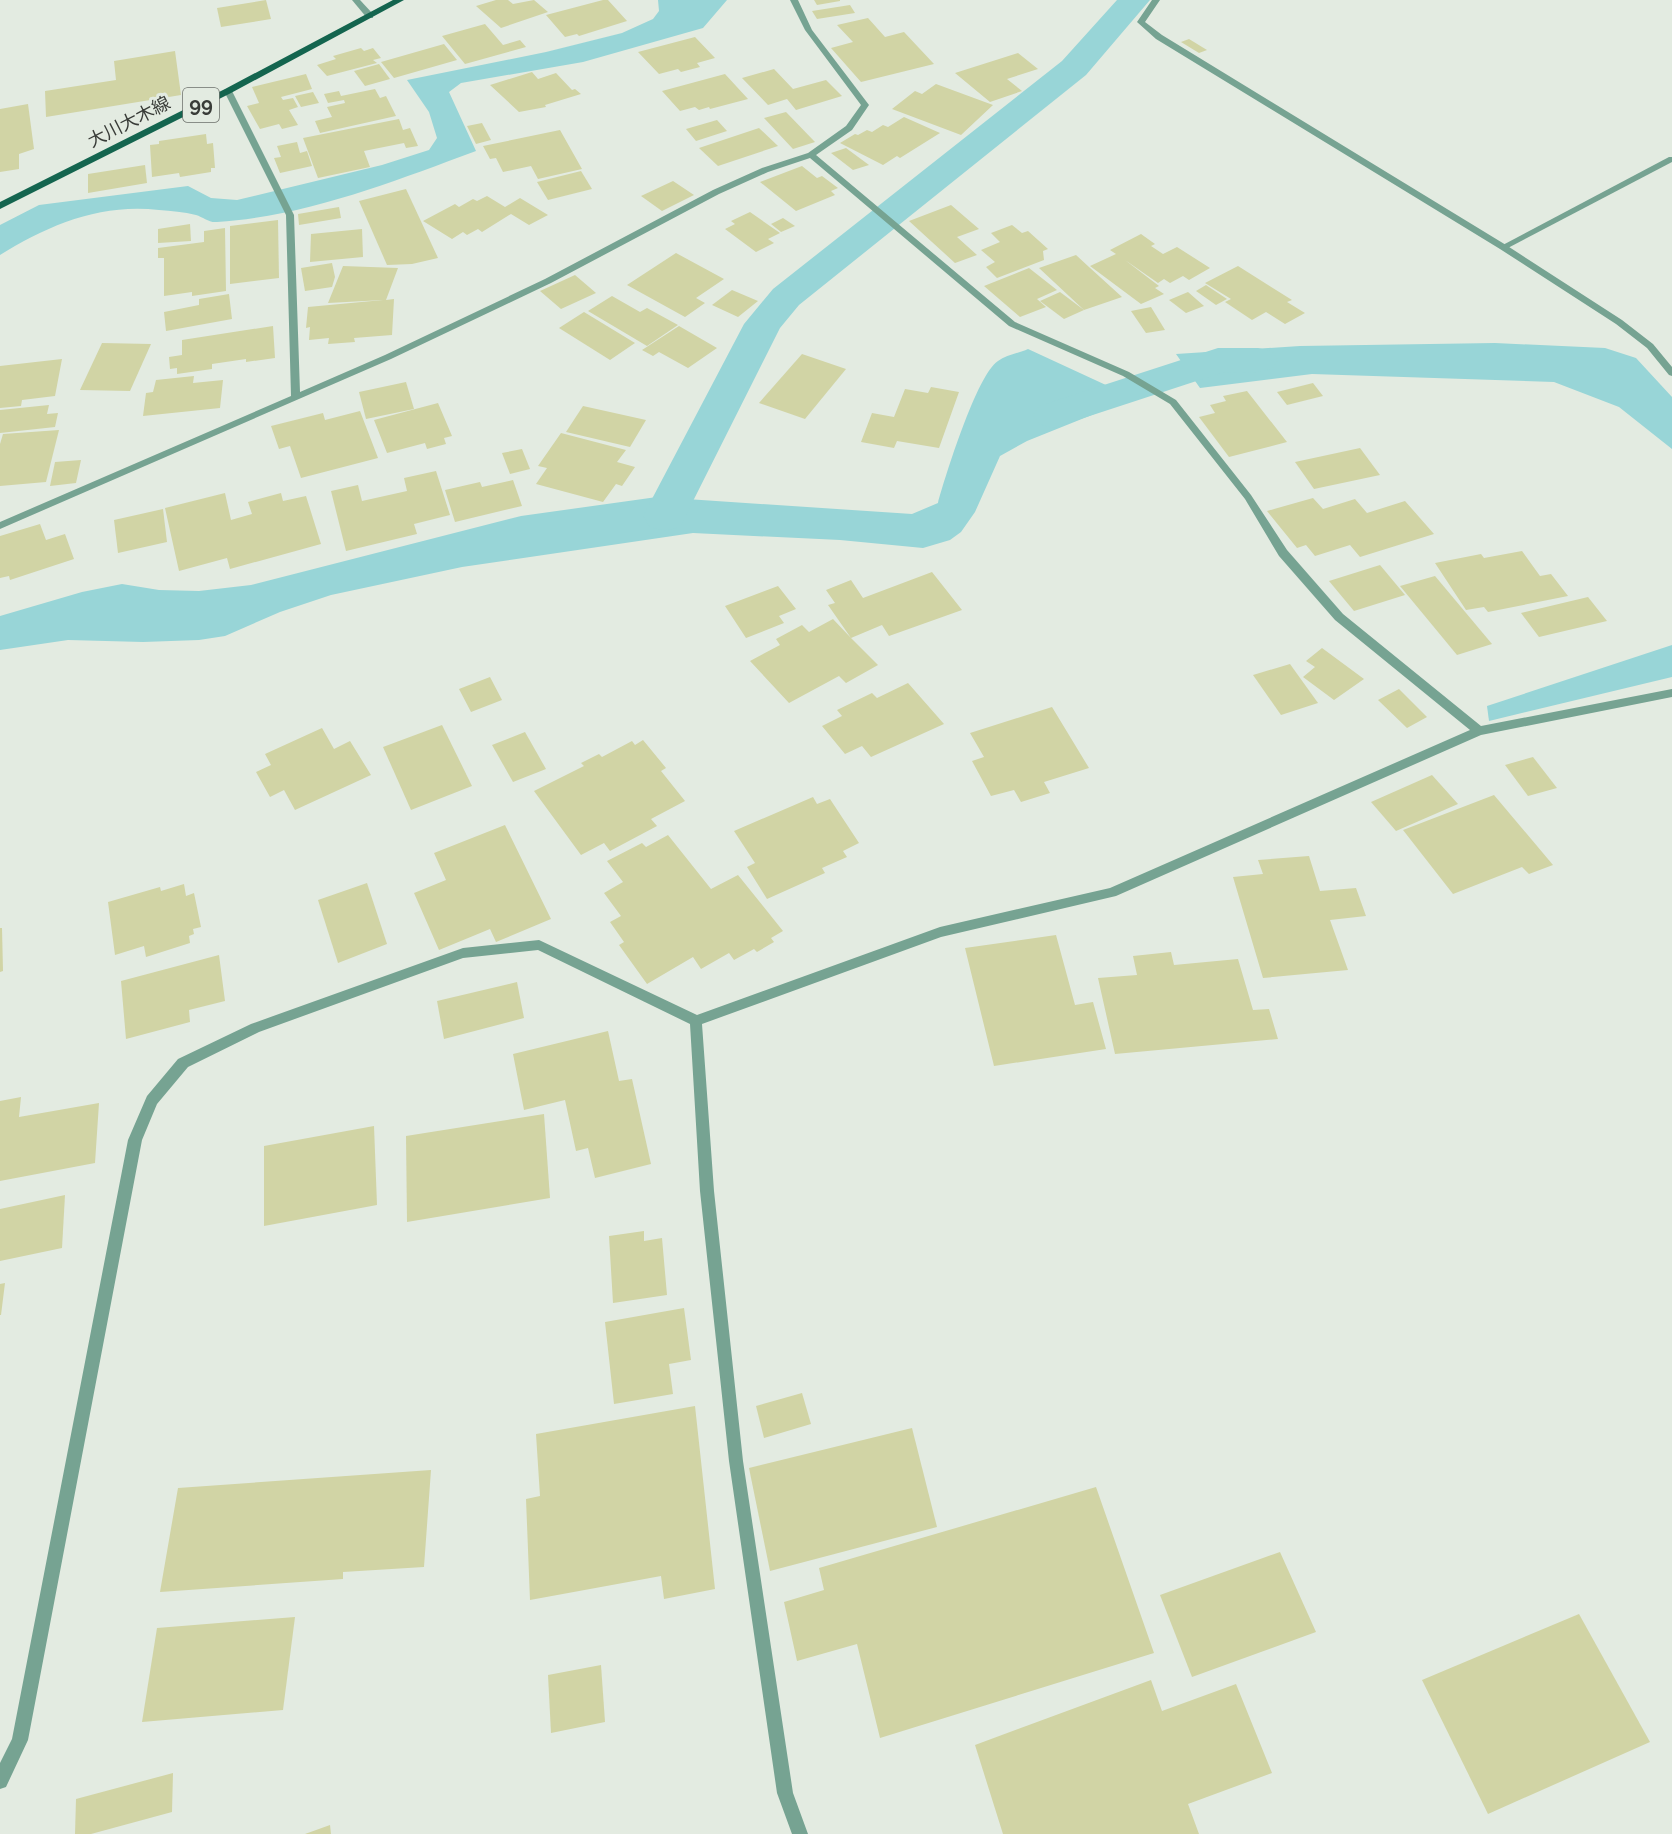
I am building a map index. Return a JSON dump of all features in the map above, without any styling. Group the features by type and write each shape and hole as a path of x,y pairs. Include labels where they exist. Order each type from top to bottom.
{"main road":[{"name":"大川大木線","path":"0,206 228,91 400,0"}],"street":[{"path":"356,0 370,16"},
{"path":"0,525 388,357 488,310 726,188 765,170 811,155 849,128 865,105 809,30 794,0"},
{"path":"1156,0 1141,22 1159,37 1503,248 1619,322 1650,346 1672,373"},
{"path":"228,91 290,215 296,396"},
{"path":"811,155 1012,324 1126,374 1173,402 1248,497 1283,553 1340,617 1479,731"},
{"path":"1503,248 1672,159"},
{"path":"0,1781 20,1740 135,1140 152,1100 183,1063 255,1028 463,953 539,945 696,1021 940,932 1112,892 1479,731 1672,693"},
{"path":"696,1021 706,1191 736,1461 785,1793 800,1834"}],"water":[{"path":"658,0 727,0 703,28 583,62 461,83 449,92 476,151 349,196 284,213 214,222 196,215 168,211 137,209 96,213 37,234 0,255 0,225 39,205 188,186 211,198 237,200 382,165 429,150 437,138 429,112 407,80 546,52 622,33 653,19 659,11"},
{"path":"1495,343 1605,348 1636,358 1672,397 1672,449 1619,407 1554,382 1312,374 1200,388 1176,354 1300,346"},
{"path":"1028,349 1134,398 1027,441 1000,456 975,512 961,532 950,540 923,548 840,540 693,533 462,567 331,595 280,612 225,636 199,640 143,642 68,640 0,650 0,616 82,592 122,584 159,590 199,591 251,585 521,516 657,497 912,514 938,503 963,427 990,370 1001,359"},
{"path":"1672,645 1672,677 1489,721 1487,706"}],"building":[{"path":"266,0 271,19 221,27 217,8"},
{"path":"496,0 508,0 513,4 534,0 548,12 501,28 476,6"},
{"path":"608,0 627,21 579,36 577,34 565,37 546,15"},
{"path":"814,0 840,0 840,1 817,5"},
{"path":"850,5 855,13 817,19 812,11"},
{"path":"868,18 885,37 904,32 934,64 861,82 831,48 853,42 837,25"},
{"path":"485,24 503,45 520,40 526,47 465,64 442,36"},
{"path":"695,37 715,58 697,63 700,67 681,72 678,69 659,74 638,52"},
{"path":"1189,39 1207,50 1199,53 1181,42"},
{"path":"444,44 457,60 394,78 381,62"},
{"path":"361,48 364,51 373,48 381,58 373,60 377,63 327,76 317,65 336,59 333,56"},
{"path":"175,51 181,95 46,117 45,91 116,80 114,61"},
{"path":"1018,53 1038,69 1007,79 1022,91 990,102 955,73"},
{"path":"379,64 390,79 365,86 354,71"},
{"path":"774,69 793,89 826,80 842,96 796,110 787,99 768,105 742,78"},
{"path":"532,72 538,79 556,73 572,90 575,89 581,94 545,105 546,107 519,112 490,85"},
{"path":"306,74 312,89 281,97 283,100 293,98 298,107 289,110 298,125 282,129 279,124 260,129 247,106 259,103 252,87"},
{"path":"725,74 748,99 710,109 709,107 699,110 695,107 680,111 662,91"},
{"path":"936,84 993,105 961,135 892,109 915,91 922,94"},
{"path":"375,89 380,98 386,96 396,116 320,133 315,121 332,117 327,107 345,103 344,100 328,103 324,94 339,91 341,96"},
{"path":"313,92 319,103 301,107 295,96"},
{"path":"28,104 34,149 19,154 19,169 0,172 0,109"},
{"path":"786,112 815,142 793,149 764,118"},
{"path":"904,117 940,133 900,158 897,156 883,165 840,143 867,130 872,132 883,125 888,127"},
{"path":"399,119 403,130 410,128 418,146 406,148 404,143 364,151 370,167 318,178 303,138"},
{"path":"717,120 727,131 696,141 686,129"},
{"path":"482,123 491,140 476,144 467,126"},
{"path":"759,128 778,146 718,166 699,148"},
{"path":"560,130 582,169 538,179 531,166 503,172 496,158 490,159 483,146"},
{"path":"206,134 207,144 213,143 215,168 211,168 211,172 180,177 179,173 152,177 150,145 159,144 159,141"},
{"path":"297,142 300,153 307,151 312,166 280,173 274,158 281,157 277,146"},
{"path":"846,148 869,165 853,170 831,153"},
{"path":"145,165 147,183 88,193 88,174"},
{"path":"802,166 817,178 822,176 838,188 831,191 835,195 796,211 760,182"},
{"path":"581,171 592,189 548,200 537,182"},
{"path":"673,181 694,195 662,211 641,196"},
{"path":"406,189 438,258 412,264 387,265 359,201"},
{"path":"487,196 505,207 520,198 548,215 529,225 511,214 482,232 478,229 467,235 463,232 452,239 423,221 455,204 459,207 473,199 477,201"},
{"path":"951,205 979,229 957,237 977,255 955,263 909,221"},
{"path":"339,207 341,218 299,225 298,214"},
{"path":"750,212 780,233 768,239 774,243 756,252 725,229 735,224 731,221"},
{"path":"783,218 795,226 781,232 771,224"},
{"path":"278,220 279,278 230,284 230,226"},
{"path":"190,224 191,241 158,243 158,229"},
{"path":"1012,225 1022,233 1028,231 1048,249 1043,251 1044,260 997,278 986,267 995,262 981,250 1000,242 991,233"},
{"path":"225,228 226,291 192,296 192,292 164,296 164,258 158,258 158,248 204,242 204,231"},
{"path":"362,229 363,257 310,262 311,234"},
{"path":"1141,234 1155,244 1151,246 1163,254 1177,247 1210,268 1189,280 1183,276 1170,283 1164,279 1158,283 1125,260 1159,286 1155,288 1164,294 1141,304 1090,266 1116,254 1110,250"},
{"path":"676,253 724,279 696,298 705,303 685,317 627,285"},
{"path":"1076,255 1122,297 1084,310 1039,268"},
{"path":"332,263 335,277 332,287 305,291 301,268"},
{"path":"343,266 398,268 386,300 394,299 392,335 354,338 355,342 328,344 329,338 309,340 310,327 306,328 308,307 383,300 328,303"},
{"path":"1238,266 1292,300 1287,302 1305,313 1285,324 1266,312 1252,320 1225,302 1231,299 1205,283"},
{"path":"1029,268 1057,290 1037,299 1046,307 1020,317 984,286"},
{"path":"575,275 596,293 561,309 540,291"},
{"path":"1206,285 1227,299 1216,305 1196,291"},
{"path":"732,290 758,301 738,317 712,305"},
{"path":"1060,292 1084,310 1064,319 1040,301"},
{"path":"1188,292 1204,306 1186,313 1169,300"},
{"path":"229,294 232,319 166,331 164,312 199,305 199,299"},
{"path":"612,296 640,312 647,308 678,325 647,346 588,311"},
{"path":"1151,307 1165,330 1146,333 1131,311"},
{"path":"584,312 635,343 610,360 559,328"},
{"path":"273,326 275,358 212,364 212,369 177,374 177,368 170,369 169,357 182,355 182,340"},
{"path":"679,326 717,348 688,368 659,352 653,356 642,350"},
{"path":"102,343 151,344 130,391 80,390"},
{"path":"802,354 846,369 805,419 759,403"},
{"path":"62,359 55,396 22,400 21,406 0,408 0,366"},
{"path":"194,376 193,383 223,380 220,408 143,416 146,393 153,392 156,380"},
{"path":"406,382 414,409 366,419 359,392"},
{"path":"1313,383 1323,396 1287,405 1277,392"},
{"path":"931,387 959,392 939,448 897,441 894,448 861,442 872,413 894,417 905,389 928,393"},
{"path":"1247,391 1287,442 1229,457 1199,417 1215,413 1210,405 1226,401 1223,396"},
{"path":"438,403 452,436 444,438 446,444 427,449 425,443 387,453 374,420"},
{"path":"49,405 47,414 58,413 55,427 0,433 0,410"},
{"path":"583,406 646,420 630,447 566,432"},
{"path":"360,411 378,458 301,478 290,446 279,449 271,426 323,413 325,420"},
{"path":"59,430 46,482 0,486 0,444 3,434"},
{"path":"561,433 626,450 617,462 635,467 622,486 616,484 603,502 536,484 547,468 538,466"},
{"path":"1360,448 1380,475 1314,489 1295,462"},
{"path":"522,449 530,469 510,474 502,453"},
{"path":"81,460 76,483 50,486 55,462"},
{"path":"436,471 450,515 414,524 417,534 346,551 331,491 358,485 362,501 407,491 404,478"},
{"path":"513,480 522,506 455,522 445,490 480,482 482,487"},
{"path":"225,493 231,520 252,514 248,502 281,493 283,501 306,496 321,544 230,569 227,558 179,571 165,508"},
{"path":"1313,498 1323,509 1355,499 1367,513 1405,501 1434,534 1360,557 1350,545 1315,556 1306,545 1297,548 1267,511"},
{"path":"163,509 167,542 118,553 114,520"},
{"path":"40,524 46,540 65,534 74,559 10,580 9,576 0,578 0,536"},
{"path":"1522,551 1540,576 1551,574 1568,596 1488,612 1484,607 1466,610 1435,563 1481,554 1484,558"},
{"path":"1380,565 1405,595 1354,611 1329,581"},
{"path":"932,572 962,610 889,636 882,625 851,638 828,605 835,603 826,590 851,580 863,598"},
{"path":"1435,576 1492,644 1457,655 1400,586"},
{"path":"778,586 796,609 779,616 784,623 746,638 725,606"},
{"path":"1588,597 1607,621 1539,637 1521,613"},
{"path":"833,619 878,665 846,683 839,676 789,703 750,661 780,645 776,639 802,625 809,632"},
{"path":"1322,648 1364,679 1334,700 1303,677 1315,667 1306,661"},
{"path":"1290,664 1318,703 1281,715 1253,675"},
{"path":"490,677 502,700 471,712 459,689"},
{"path":"908,683 944,724 871,757 862,746 845,754 822,726 842,716 837,710 872,693 877,698"},
{"path":"1399,689 1427,717 1407,728 1378,700"},
{"path":"1052,707 1089,768 1044,782 1050,793 1021,802 1014,790 991,796 972,761 984,757 970,733"},
{"path":"442,725 472,786 411,810 383,747"},
{"path":"322,728 334,749 350,741 371,775 295,810 284,790 270,797 256,772 271,765 265,754"},
{"path":"525,732 546,769 513,782 492,745"},
{"path":"643,740 666,768 661,771 685,801 651,819 657,826 610,851 604,843 581,855 534,791 584,766 581,763 599,754 602,757 632,741 635,745"},
{"path":"1533,757 1557,788 1528,796 1505,765"},
{"path":"1432,775 1458,804 1396,831 1371,802"},
{"path":"1494,795 1553,865 1529,874 1522,867 1453,894 1403,830"},
{"path":"813,797 817,804 830,799 859,843 843,851 847,857 822,868 825,873 767,899 747,867 755,863 734,831"},
{"path":"505,825 551,919 496,942 490,929 439,950 414,893 446,880 434,853"},
{"path":"668,835 711,889 738,875 783,931 771,938 774,942 757,952 754,949 734,960 729,953 701,969 693,957 647,984 619,945 624,942 610,922 621,916 604,893 623,882 607,861 642,843 646,847"},
{"path":"1309,856 1320,891 1356,888 1366,916 1330,920 1348,970 1263,978 1233,877 1263,874 1258,860"},
{"path":"367,883 387,944 338,963 318,900"},
{"path":"184,884 186,896 194,893 201,927 193,929 194,934 189,936 190,943 146,957 144,946 115,955 108,902 160,887 161,891"},
{"path":"0,928 2,928 3,971 0,972"},
{"path":"1056,935 1075,1005 1093,1002 1106,1049 994,1066 965,948"},
{"path":"1171,952 1174,965 1238,959 1253,1010 1269,1009 1278,1039 1115,1054 1098,978 1137,975 1133,956"},
{"path":"219,955 225,1001 189,1010 190,1022 126,1039 121,981"},
{"path":"517,982 524,1018 444,1039 437,1001"},
{"path":"608,1031 619,1081 632,1079 651,1164 595,1178 588,1148 576,1151 565,1100 524,1110 513,1054"},
{"path":"21,1097 19,1117 99,1103 95,1163 0,1181 0,1101"},
{"path":"544,1114 550,1198 407,1222 406,1136"},
{"path":"374,1126 377,1205 264,1226 264,1146"},
{"path":"65,1195 62,1248 0,1261 0,1209"},
{"path":"644,1231 644,1241 662,1238 667,1295 613,1303 609,1236"},
{"path":"5,1283 1,1315 0,1315 0,1284"},
{"path":"684,1308 691,1360 669,1364 673,1394 614,1404 605,1322"},
{"path":"802,1393 811,1424 764,1438 756,1406"},
{"path":"695,1406 715,1589 664,1599 661,1576 530,1600 526,1499 540,1496 536,1434"},
{"path":"912,1428 937,1527 770,1571 749,1468"},
{"path":"431,1470 424,1567 343,1572 343,1579 160,1592 178,1488"},
{"path":"1096,1487 1154,1653 880,1738 857,1644 797,1661 784,1602 824,1590 819,1568"},
{"path":"1280,1552 1316,1632 1192,1677 1160,1595"},
{"path":"1579,1614 1650,1742 1488,1814 1422,1680"},
{"path":"295,1617 283,1710 142,1722 157,1628"},
{"path":"601,1665 605,1722 551,1733 548,1675"},
{"path":"1151,1680 1162,1711 1236,1684 1272,1773 1188,1804 1199,1834 1003,1834 975,1745"},
{"path":"173,1773 172,1812 91,1834 75,1834 76,1799"},
{"path":"330,1825 331,1834 305,1834"}],"waterway":[{"path":"665,516 763,324 786,297 1074,68 1134,0"},
{"path":"1053,415 1218,361 1258,360"}]}
